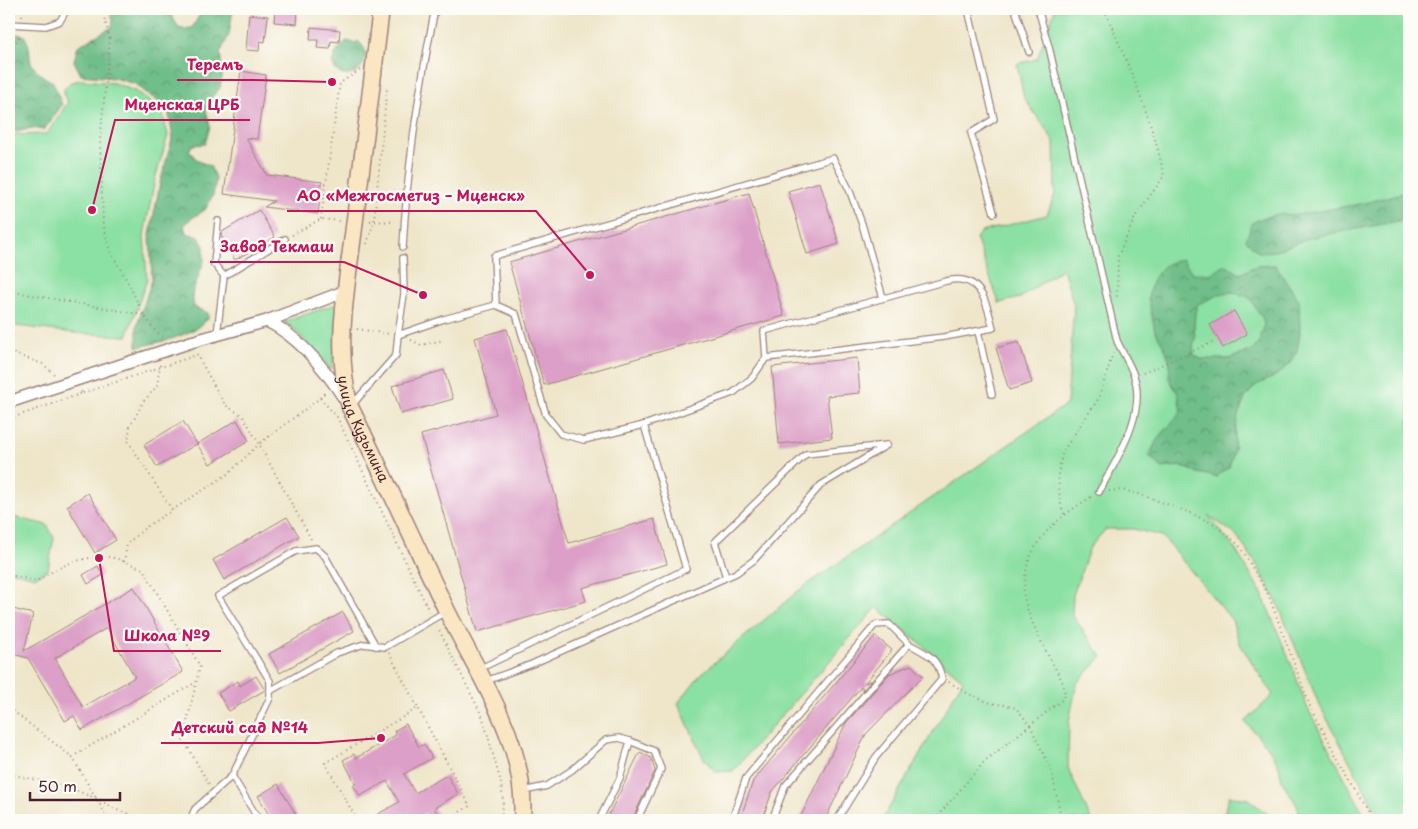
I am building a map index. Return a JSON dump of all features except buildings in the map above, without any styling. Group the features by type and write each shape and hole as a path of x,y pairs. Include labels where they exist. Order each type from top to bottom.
{"main road":[{"name":"улица Кузьмина","path":"380,9 346,291 342,340 342,362 346,390 350,407 440,615 481,676 505,727 513,750 522,792 522,820"}],"street":[{"path":"9,402 164,350 267,320 346,291"},
{"path":"267,320 281,328 298,342 341,393 350,407"}],"lane":[{"path":"9,24 46,26 60,21 68,9"},
{"path":"404,247 407,183 435,9"},
{"path":"968,9 994,119 971,133 994,213"},
{"path":"1015,9 1029,52"},
{"path":"1038,9 1049,47 1117,341 1134,376 1138,399 1136,414 1118,456 1099,492"},
{"path":"496,306 494,256 833,158 849,189 862,224 883,298"},
{"path":"217,334 224,276 214,264 218,221"},
{"path":"224,276 285,239"},
{"path":"350,407 396,355 404,294 403,258"},
{"path":"398,335 444,319 496,306 516,314 546,415 561,434 584,440 644,425 733,393 752,378 766,358 764,331 946,280 962,280 974,284 982,294 993,328 944,337 766,358"},
{"path":"978,331 992,394"},
{"path":"481,676 686,569 644,425"},
{"path":"481,676 532,664 726,578 736,573 754,560 821,485 887,445 806,454 715,542 726,578"},
{"path":"190,820 195,809 232,776 270,698 270,681 218,596 296,552 316,548 325,556 376,646"},
{"path":"270,691 337,653 364,644 385,647 440,615"},
{"path":"732,820 746,778 875,624 889,624 909,644 929,654 940,667 942,679 876,757 837,820"},
{"path":"772,820 785,786 909,644"},
{"path":"522,792 547,786 572,770 606,740 619,738 654,751 662,769 637,820"},
{"path":"599,820 620,778 630,741"},
{"path":"232,776 259,820"}],"path":[{"path":"102,9 110,40 100,140 103,223 110,252 144,315 155,331 168,342 159,368 157,386 143,402 130,427 128,441 172,510"},
{"path":"1104,9 1143,101 1157,144 1164,176 1135,218 1118,256 1117,307"},
{"path":"321,219 340,84 362,68 374,68"},
{"path":"9,291 144,315"},
{"path":"1064,514 1060,501 1058,473 1063,451 1099,398 1117,341"},
{"path":"124,562 127,544 146,528 228,474 260,444 243,416 225,405 191,342"},
{"path":"1134,376 1212,342"},
{"path":"83,393 197,355"},
{"path":"320,398 337,417 440,615 484,718 501,783 501,820"},
{"path":"934,820 985,761 1062,700 1065,694 1063,683 1031,617 1024,594 1026,567 1046,530 1064,514 1099,492 1122,490 1188,512 1214,524 1240,545 1268,594 1310,706 1372,820"},
{"path":"9,575 37,581 54,569 75,561 108,557 144,569 200,666 183,739 198,768 214,792"},
{"path":"385,647 470,806 446,820"},
{"path":"942,679 990,703 1016,708 1030,725 1051,770 1062,820"},
{"path":"72,757 196,682"},
{"path":"9,708 72,757 109,820"},
{"path":"357,820 325,763 418,708"},
{"path":"9,774 64,786 98,799 117,810 146,820"}],"green space":[{"path":"109,9 169,9 180,29 192,28 199,16 199,9 233,9 229,35 220,53 223,72 220,88 211,98 206,110 210,126 205,144 192,145 189,151 198,161 210,166 216,179 213,195 205,210 189,220 184,226 186,233 199,237 204,247 204,261 192,294 194,307 208,313 208,319 184,334 165,341 137,347 137,325 152,280 150,235 160,183 173,136 168,109 135,84 114,78 81,75 74,61 78,46 112,27 113,20"},
{"path":"1055,9 1409,9 1409,820 1381,820 1318,702 1277,602 1258,567 1236,535 1208,515 1235,549 1261,592 1307,707 1367,820 1300,820 1299,809 1285,787 1276,760 1264,742 1245,722 1273,695 1240,644 1232,620 1162,536 1133,529 1106,529 1090,547 1073,595 1072,615 1102,657 1077,683 1069,721 1068,768 1091,820 882,820 963,680 877,607 733,771 716,772 704,759 678,703 700,675 798,591 1067,404 1074,306 1063,268 1020,298 999,303 976,238 981,232 1047,215 1055,194 1054,141 1024,98 1017,64 1037,59"},
{"path":"9,33 24,35 28,44 31,63 39,73 53,82 62,105 44,130 31,128 18,132 9,129"},
{"path":"346,41 355,43 358,41 365,51 363,65 353,74 347,75 341,74 336,70 332,62 335,54"},
{"path":"81,80 114,83 137,92 162,112 168,135 155,179 144,235 147,280 127,336 74,333 9,325 9,133 23,135 47,134 68,102 64,96 64,89 71,82"},
{"path":"1409,191 1409,223 1399,221 1309,238 1276,251 1258,252 1246,240 1252,223 1262,218 1279,214 1296,215 1365,203"},
{"path":"1182,259 1193,274 1210,274 1226,265 1240,274 1256,266 1275,265 1299,300 1300,334 1297,351 1288,366 1274,377 1258,384 1246,396 1238,415 1234,450 1229,467 1216,477 1198,473 1181,466 1162,468 1149,456 1157,440 1181,412 1178,394 1169,379 1170,362 1164,346 1155,331 1148,297 1153,279 1165,265","holes":["1232,292 1249,297 1263,319 1264,327 1258,344 1254,349 1229,359 1201,359 1194,355 1195,312 1198,304 1223,293"]},
{"path":"333,305 338,306 332,370 292,327 284,322"},
{"path":"9,516 47,525 54,538 48,569 35,577 9,570"},
{"path":"1229,796 1248,799 1279,820 1222,820"}],"place":[{"name":"Теремъ","path":"332,82"},
{"name":"Мценская ЦРБ","path":"92,210"},
{"name":"АО «Межгосметиз – Мценск»","path":"590,275"},
{"name":"Завод Текмаш","path":"423,295"},
{"name":"Школа №9","path":"99,558"},
{"name":"Детский сад №14","path":"381,738"}]}
